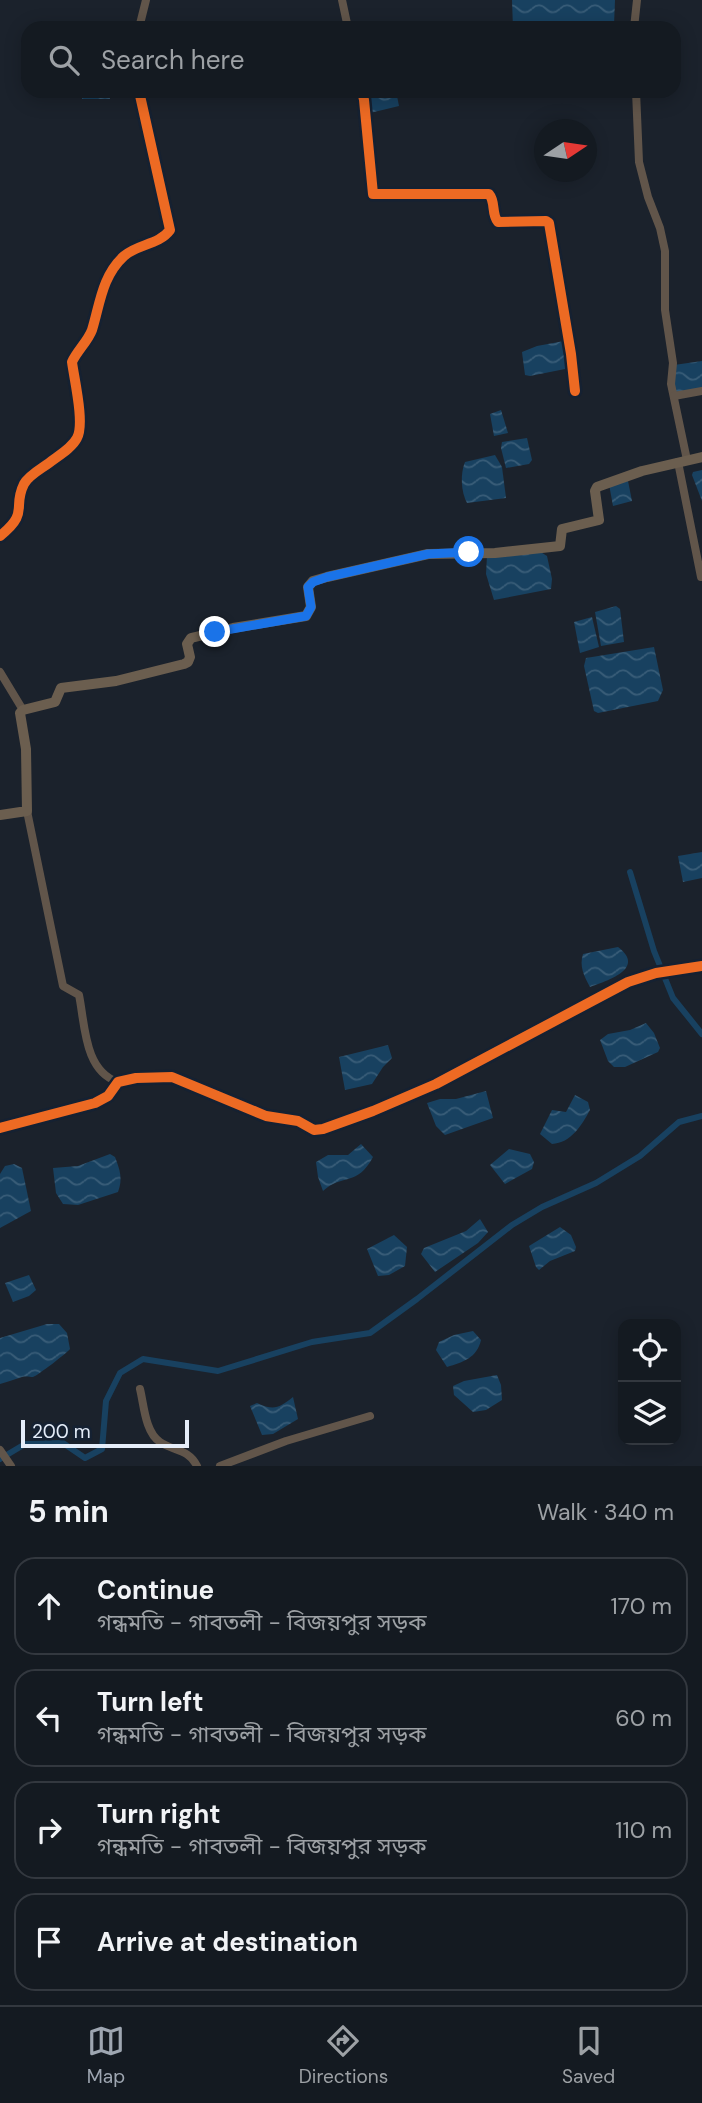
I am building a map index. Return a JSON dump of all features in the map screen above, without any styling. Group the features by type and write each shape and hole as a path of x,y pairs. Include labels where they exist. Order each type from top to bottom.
{"main road":[{"path":"0,815 27,811 26,749 20,719 23,710 55,702 61,688 116,681 188,662 190,657 187,644 191,638 306,616 311,607 308,587 327,577 428,554 495,553 560,546 562,529 599,520 595,491 597,487 642,471 702,457"}],"street":[{"path":"141,21 146,0"},
{"path":"342,0 346,21"},
{"path":"635,21 637,0"},
{"path":"0,536 19,516 21,492 25,482 77,438 80,429 72,362 91,332 106,280 126,254 165,236 170,230 141,98"},
{"path":"364,98 373,194 489,194 494,207 494,217 498,222 549,223 572,354 575,391"},
{"path":"636,98 639,162 665,251 665,310 673,363 671,384 701,577"},
{"path":"674,396 702,391"},
{"path":"0,672 23,710"},
{"path":"27,811 63,986 79,995 91,1056 101,1073 118,1082 172,1077 266,1116 298,1121 314,1129 323,1129 373,1111 436,1084 628,982 673,970 702,967"},
{"path":"0,1128 95,1103 108,1096 118,1082"},
{"path":"141,1389 146,1417 156,1438 186,1452 197,1466"},
{"path":"220,1466 286,1441 370,1416"},
{"path":"0,1450 11,1466"}],"water":[{"path":"512,0 615,0 614,21 513,21"},
{"path":"367,98 397,98 399,106 370,113"},
{"path":"564,341 570,356 570,368 525,375 522,352"},
{"path":"702,361 702,391 675,394 674,365"},
{"path":"501,410 508,433 494,436 490,414"},
{"path":"527,438 532,460 529,464 506,468 502,442"},
{"path":"495,455 502,467 506,498 467,503 462,483 465,462"},
{"path":"702,470 702,501 692,475 693,472"},
{"path":"628,481 632,501 613,506 609,484"},
{"path":"539,551 547,556 552,579 551,589 494,600 486,574 487,556"},
{"path":"616,606 620,609 624,642 601,646 595,612"},
{"path":"592,617 599,647 580,653 574,622"},
{"path":"654,647 663,690 658,701 598,713 594,711 584,666 586,658"},
{"path":"702,852 702,878 683,882 678,856"},
{"path":"618,947 626,955 626,968 614,978 590,987 582,967 583,954"},
{"path":"646,1023 654,1033 660,1048 658,1052 625,1067 614,1067 608,1061 600,1040 608,1034 630,1030"},
{"path":"388,1045 392,1058 372,1084 345,1090 339,1057"},
{"path":"486,1091 493,1118 445,1135 436,1126 427,1103"},
{"path":"575,1095 588,1102 590,1110 570,1137 552,1144 540,1134 552,1110 566,1112"},
{"path":"361,1144 373,1157 367,1166 355,1176 337,1182 323,1191 316,1162 328,1155 348,1155"},
{"path":"509,1149 530,1154 534,1162 532,1169 505,1184 490,1165"},
{"path":"110,1154 115,1157 119,1170 118,1192 78,1205 63,1204 56,1193 53,1168 78,1166"},
{"path":"14,1164 22,1168 31,1211 0,1228 0,1174 5,1166"},
{"path":"480,1219 488,1232 478,1243 435,1272 421,1254 424,1248 466,1231"},
{"path":"560,1227 571,1235 575,1251 550,1261 539,1270 529,1246"},
{"path":"394,1235 407,1247 405,1266 389,1275 378,1276 367,1249"},
{"path":"29,1275 36,1290 13,1302 5,1283"},
{"path":"47,1324 59,1324 67,1333 70,1349 33,1377 22,1377 0,1384 0,1338"},
{"path":"473,1331 481,1340 476,1351 464,1361 447,1367 436,1350 439,1342"},
{"path":"497,1375 502,1400 486,1410 473,1412 454,1395 453,1386 464,1381"},
{"path":"293,1397 298,1419 273,1434 262,1435 250,1406 257,1403 276,1407"}],"waterway":[{"path":"630,872 654,951 673,998 702,1034"},
{"path":"0,1459 25,1444 63,1443 85,1458 102,1449 106,1401 120,1373 143,1359 218,1371 312,1342 370,1333 512,1225 542,1207 596,1183 640,1156 679,1122 702,1116"}],"cycle path":[{"path":"0,536 18,515 21,492 26,481 77,438 80,422 72,362 92,330 111,272 129,252 160,239 170,230 141,98"},
{"path":"364,98 373,194 489,194 498,222 549,223 575,391"},
{"path":"0,1128 95,1103 108,1096 118,1082 136,1078 172,1077 266,1116 298,1121 314,1130 323,1129 436,1084 628,982 656,973 702,966"}],"route":[{"path":"215,632 302,618 309,613 311,607 308,587 327,577 428,554 469,552"}]}
